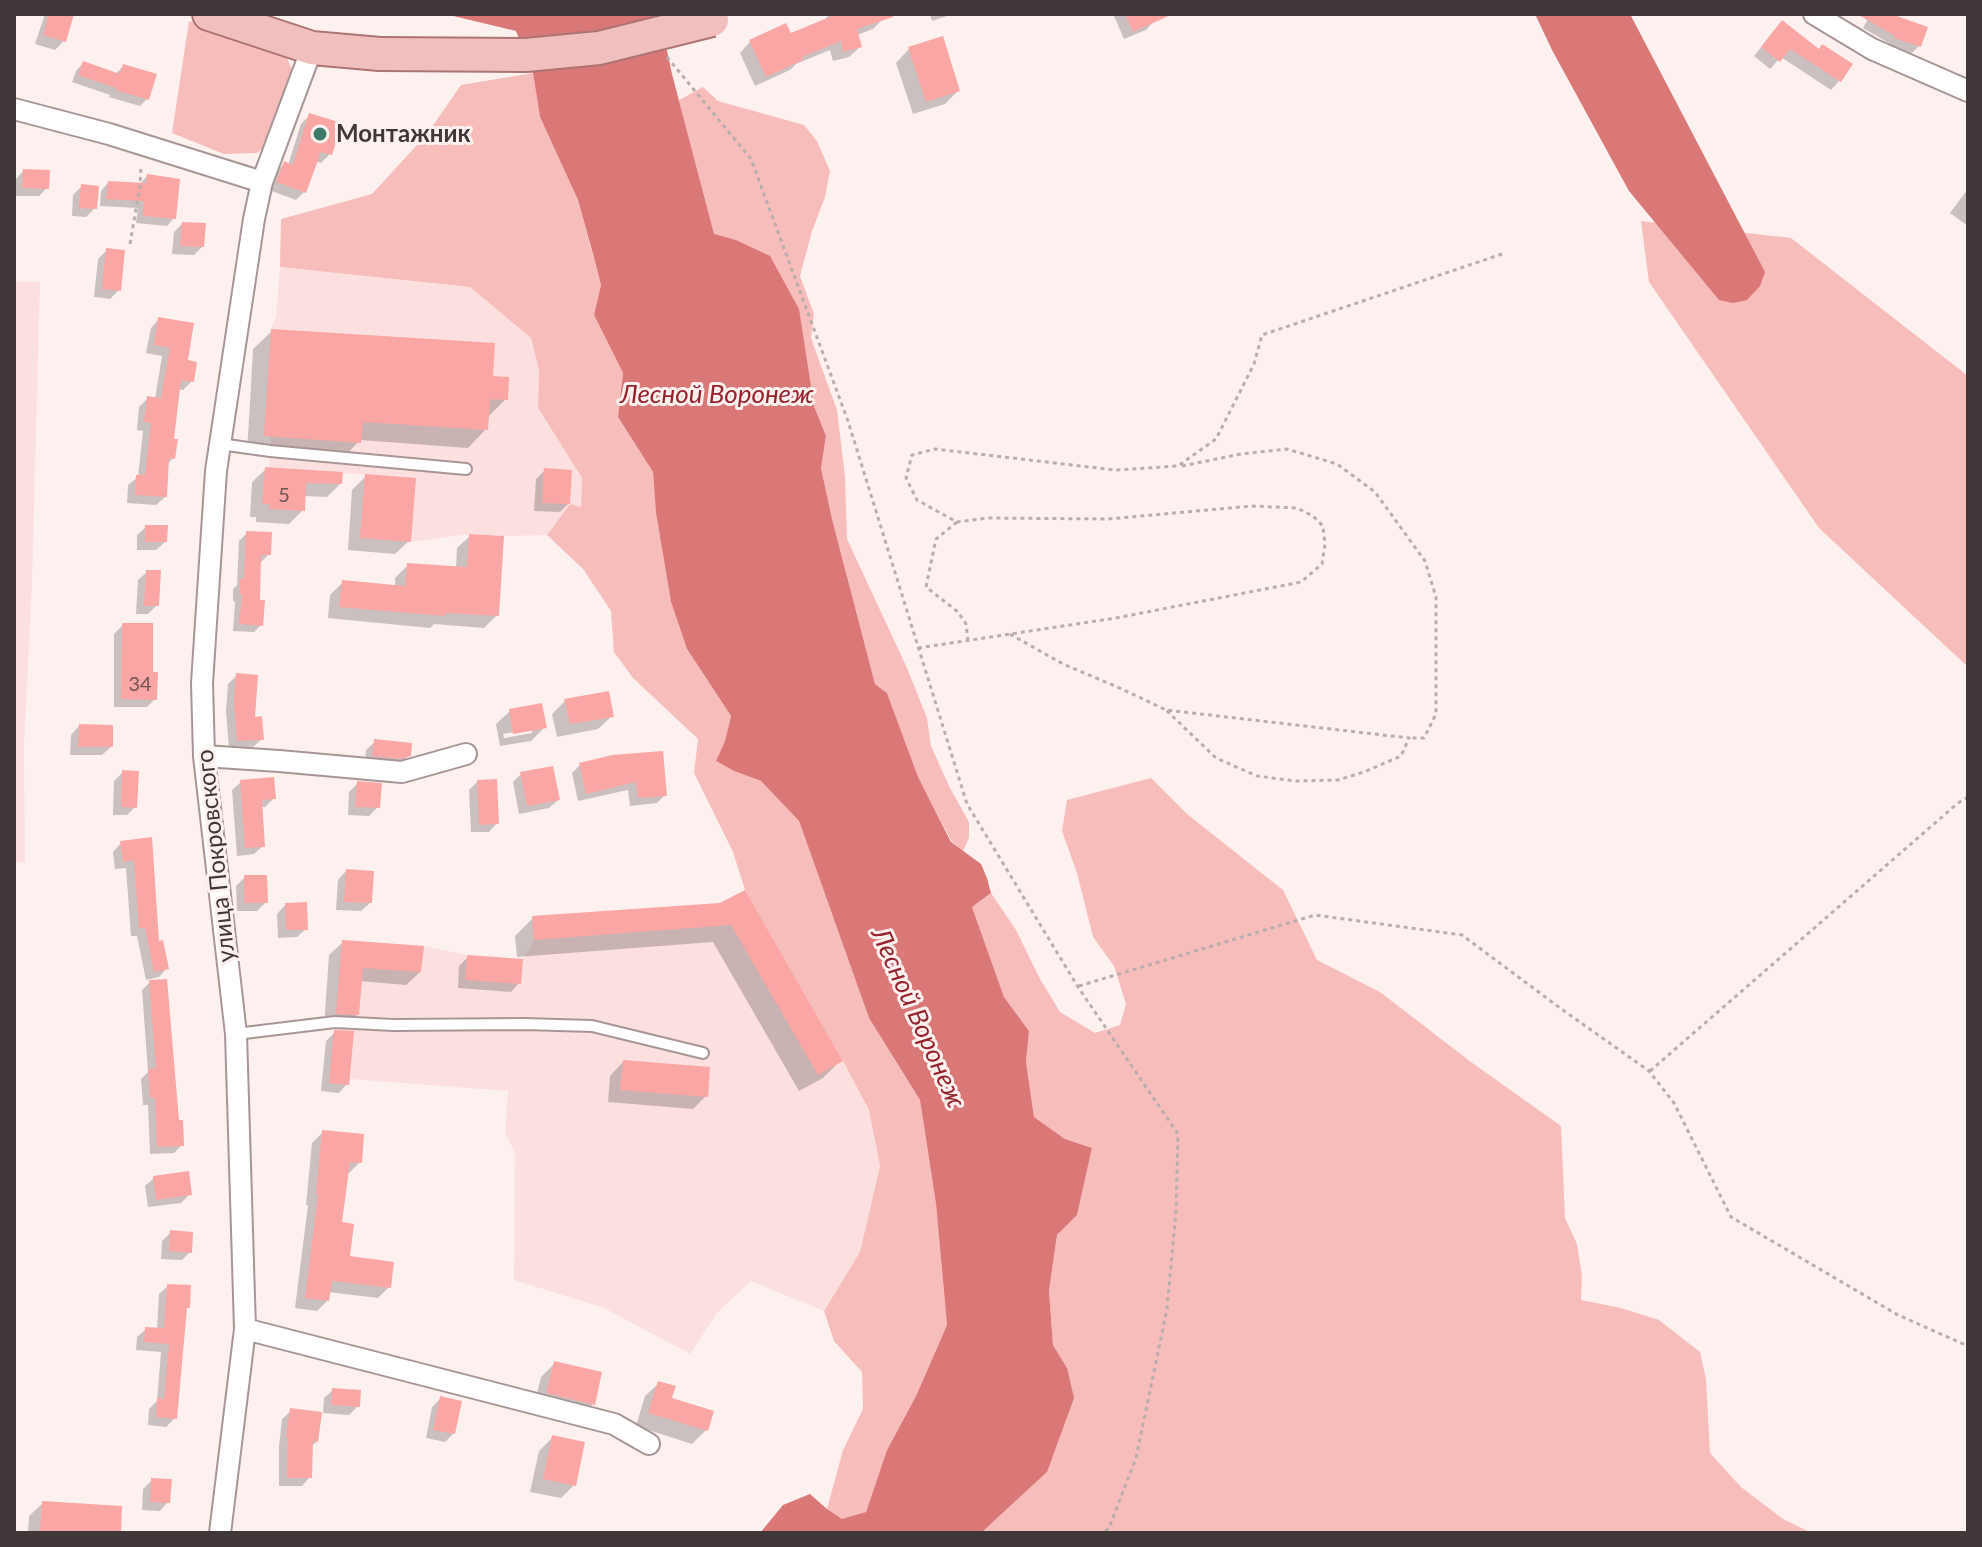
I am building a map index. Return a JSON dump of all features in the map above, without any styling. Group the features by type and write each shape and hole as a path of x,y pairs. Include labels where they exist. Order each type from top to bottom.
{"main road":[{"path":"209,14 312,48 380,54 526,55 599,48 721,17"}],"street":[{"path":"1814,14 1840,20 1872,49 1968,91"},
{"name":"улица Покровского","path":"220,1533 245,1329 236,1034 204,756 202,683 216,471 252,234 262,182 312,48"},
{"path":"14,109 109,134 262,182"},
{"path":"204,756 402,772 466,754"},
{"path":"245,1329 614,1424 649,1444"}],"lane":[{"path":"220,444 466,469"},
{"path":"236,1034 335,1022 592,1026 703,1053"}],"path":[{"path":"666,56 751,159 848,421 967,804 1078,987 1178,1134 1176,1211 1167,1309 1136,1458 1109,1528 1103,1533"},
{"path":"130,244 143,145"},
{"path":"1178,466 1216,439 1254,364 1262,335 1502,254"},
{"path":"957,522 917,500 906,478 912,455 935,449 1115,470 1178,466 1287,449 1337,464 1375,492 1425,561 1436,597 1436,714 1424,738 1409,738 1166,710 1063,664 1010,634"},
{"path":"918,648 1116,618 1301,582 1322,564 1325,544 1323,526 1313,516 1297,508 1252,506 1108,519 988,518 957,522 936,539 926,587 958,612 966,624 968,640"},
{"path":"1166,710 1216,758 1257,776 1296,781 1338,780 1364,772 1401,756 1409,738"},
{"path":"1649,1071 1968,797"},
{"path":"1078,987 1315,915 1462,935 1649,1071 1674,1103 1731,1217 1898,1315 1968,1346"}],"shaded area":[{"path":"189,21 282,46 292,70 268,143 257,153 224,154 172,133"},
{"path":"533,73 540,117 578,200 601,285 594,315 623,373 618,417 653,472 656,513 671,602 687,649 731,716 716,761 761,781 799,821 869,1018 920,1100 936,1204 947,1325 916,1396 887,1450 866,1512 842,1520 827,1509 843,1450 863,1409 862,1372 834,1341 824,1311 860,1252 880,1166 869,1110 745,890 733,852 694,773 698,739 633,678 614,652 611,611 583,569 547,535 570,504 581,507 582,478 538,408 539,370 531,338 470,287 280,267 281,219 372,194 427,134 461,85"},
{"path":"703,87 718,101 804,125 817,141 830,171 800,276 814,314 811,338 837,410 845,476 847,539 907,668 927,718 931,746 969,822 969,838 963,851 952,842 918,778 887,693 875,684 832,519 821,468 826,436 814,406 736,240 714,235 679,100"},
{"path":"1641,221 1791,238 1968,376 1968,667 1819,528 1649,282"},
{"path":"280,267 470,287 531,338 539,370 538,408 582,478 581,508 570,505 547,535 469,534 411,542 415,479 269,467 271,437 264,436 271,329 276,316"},
{"path":"14,281 40,282 24,746 25,862 14,863"},
{"path":"1151,778 1187,814 1283,890 1317,960 1380,992 1561,1126 1565,1218 1577,1244 1582,1276 1581,1300 1659,1320 1700,1352 1706,1379 1710,1453 1741,1487 1783,1519 1812,1533 981,1533 1047,1472 1067,1368 1053,1345 1049,1291 1057,1235 1077,1215 1092,1148 1065,1139 1034,1117 1026,1062 1029,1031 1004,997 972,907 991,893 1016,930 1060,1012 1095,1033 1120,1025 1126,1004 1114,966 1093,937 1077,873 1062,831 1067,800"},
{"path":"745,890 869,1110 880,1166 860,1252 824,1311 751,1281 717,1313 690,1354 604,1308 514,1280 515,1153 505,1132 508,1091 350,1079 349,1085 329,1083 342,940 424,946 467,955 523,959 534,940 532,916 720,903"}],"water":[{"name":"Лесной Воронеж","path":"445,14 656,14 660,18 714,234 736,240 770,256 799,309 814,406 826,436 821,468 875,684 887,693 918,777 951,842 981,864 987,878 991,893 972,907 1004,997 1029,1031 1026,1062 1034,1117 1065,1139 1092,1148 1077,1215 1057,1235 1049,1291 1053,1345 1067,1368 1074,1398 1047,1472 981,1533 760,1533 783,1505 810,1494 842,1519 866,1512 887,1450 916,1396 947,1325 936,1204 920,1100 869,1018 799,821 761,781 716,761 731,716 687,649 671,602 656,513 653,472 618,417 623,373 594,315 601,285 593,254 578,200 540,117 533,73 516,31"},
{"path":"1535,14 1630,14 1765,272 1760,286 1747,300 1733,303 1719,300 1629,191"}],"building":[{"path":"49,14 74,14 66,42 43,35"},
{"path":"837,14 893,14 893,17 857,29 862,47 843,52 841,41 802,57 803,60 766,77 749,40 786,23 791,33"},
{"path":"1125,14 1173,14 1133,32"},
{"path":"1857,14 1891,14 1928,27 1921,47 1894,38"},
{"path":"1782,20 1819,49 1822,44 1853,64 1841,82 1790,49 1780,62 1761,47"},
{"path":"943,36 960,91 926,102 908,47"},
{"path":"83,61 120,74 123,64 157,74 149,100 78,75"},
{"path":"309,113 342,123 332,155 321,152 306,193 276,182 284,161 293,165"},
{"path":"23,169 50,170 49,189 22,188"},
{"path":"147,174 180,179 176,219 143,216 144,201 106,199 108,181 146,183"},
{"path":"81,184 99,186 97,209 79,208"},
{"path":"182,222 206,223 204,247 180,246"},
{"path":"106,248 125,250 121,291 102,289"},
{"path":"158,317 194,323 188,360 197,362 194,382 181,380 174,439 178,439 175,459 169,458 167,497 135,495 136,475 145,475 151,423 144,422 147,396 161,398 170,348 154,345"},
{"path":"271,329 495,343 493,376 509,377 508,400 490,399 488,430 363,422 361,443 264,436"},
{"path":"265,467 343,472 342,484 306,483 305,511 269,509 269,504 262,504"},
{"path":"544,468 572,470 570,504 542,503"},
{"path":"365,474 416,478 411,542 360,538"},
{"path":"145,525 168,525 167,542 145,542"},
{"path":"246,531 272,532 271,555 261,555 260,600 265,600 263,626 239,624"},
{"path":"469,534 504,536 499,616 445,613 445,616 339,607 342,580 405,586 407,563 467,567"},
{"path":"146,570 161,570 159,606 144,606"},
{"path":"122,623 153,623 153,672 158,672 157,700 121,699"},
{"path":"236,673 258,675 255,717 262,716 264,740 237,741 234,701"},
{"path":"609,691 614,717 570,724 564,699"},
{"path":"542,703 547,728 513,734 509,709"},
{"path":"79,724 113,725 113,747 78,747"},
{"path":"374,739 412,743 411,756 401,759 372,756"},
{"path":"663,751 667,796 638,798 636,782 586,794 579,763 612,755"},
{"path":"553,766 560,800 527,806 520,772"},
{"path":"122,770 139,771 137,808 121,807"},
{"path":"274,777 276,799 262,800 265,847 245,848 240,780"},
{"path":"497,779 499,824 479,825 477,780"},
{"path":"357,781 382,783 380,808 355,807"},
{"path":"152,837 159,941 163,940 169,969 154,972 145,928 139,928 134,860 123,862 120,841"},
{"path":"346,869 374,871 372,903 344,902"},
{"path":"244,875 267,875 268,903 244,903"},
{"path":"745,890 843,1061 818,1075 731,925 534,940 532,916 720,903"},
{"path":"307,902 308,930 286,930 285,903"},
{"path":"342,940 424,946 421,972 363,968 359,1015 336,1014"},
{"path":"467,955 523,959 521,984 465,980"},
{"path":"167,979 184,1146 157,1147 155,1098 150,1098 148,1069 156,1068 149,980"},
{"path":"334,1030 354,1031 349,1085 329,1083"},
{"path":"623,1060 710,1067 708,1097 620,1090"},
{"path":"322,1130 364,1134 362,1163 350,1162 342,1222 354,1224 350,1256 394,1262 391,1288 332,1281 329,1301 305,1298 318,1195"},
{"path":"189,1171 192,1195 156,1200 153,1176"},
{"path":"170,1230 193,1232 192,1253 169,1251"},
{"path":"167,1284 191,1285 177,1419 156,1417 157,1398 164,1399 169,1344 144,1342 145,1327 164,1328"},
{"path":"554,1361 602,1372 595,1405 546,1393"},
{"path":"658,1381 676,1386 672,1398 714,1411 708,1431 648,1413"},
{"path":"332,1388 361,1390 360,1407 331,1405"},
{"path":"440,1396 462,1401 455,1434 433,1430"},
{"path":"290,1408 322,1412 318,1442 313,1441 312,1478 287,1478 286,1438"},
{"path":"552,1435 585,1442 576,1486 543,1479"},
{"path":"151,1478 172,1479 170,1503 150,1502"},
{"path":"42,1501 122,1506 121,1533 40,1533"}],"place":[{"name":"Монтажник","path":"320,134"}]}
